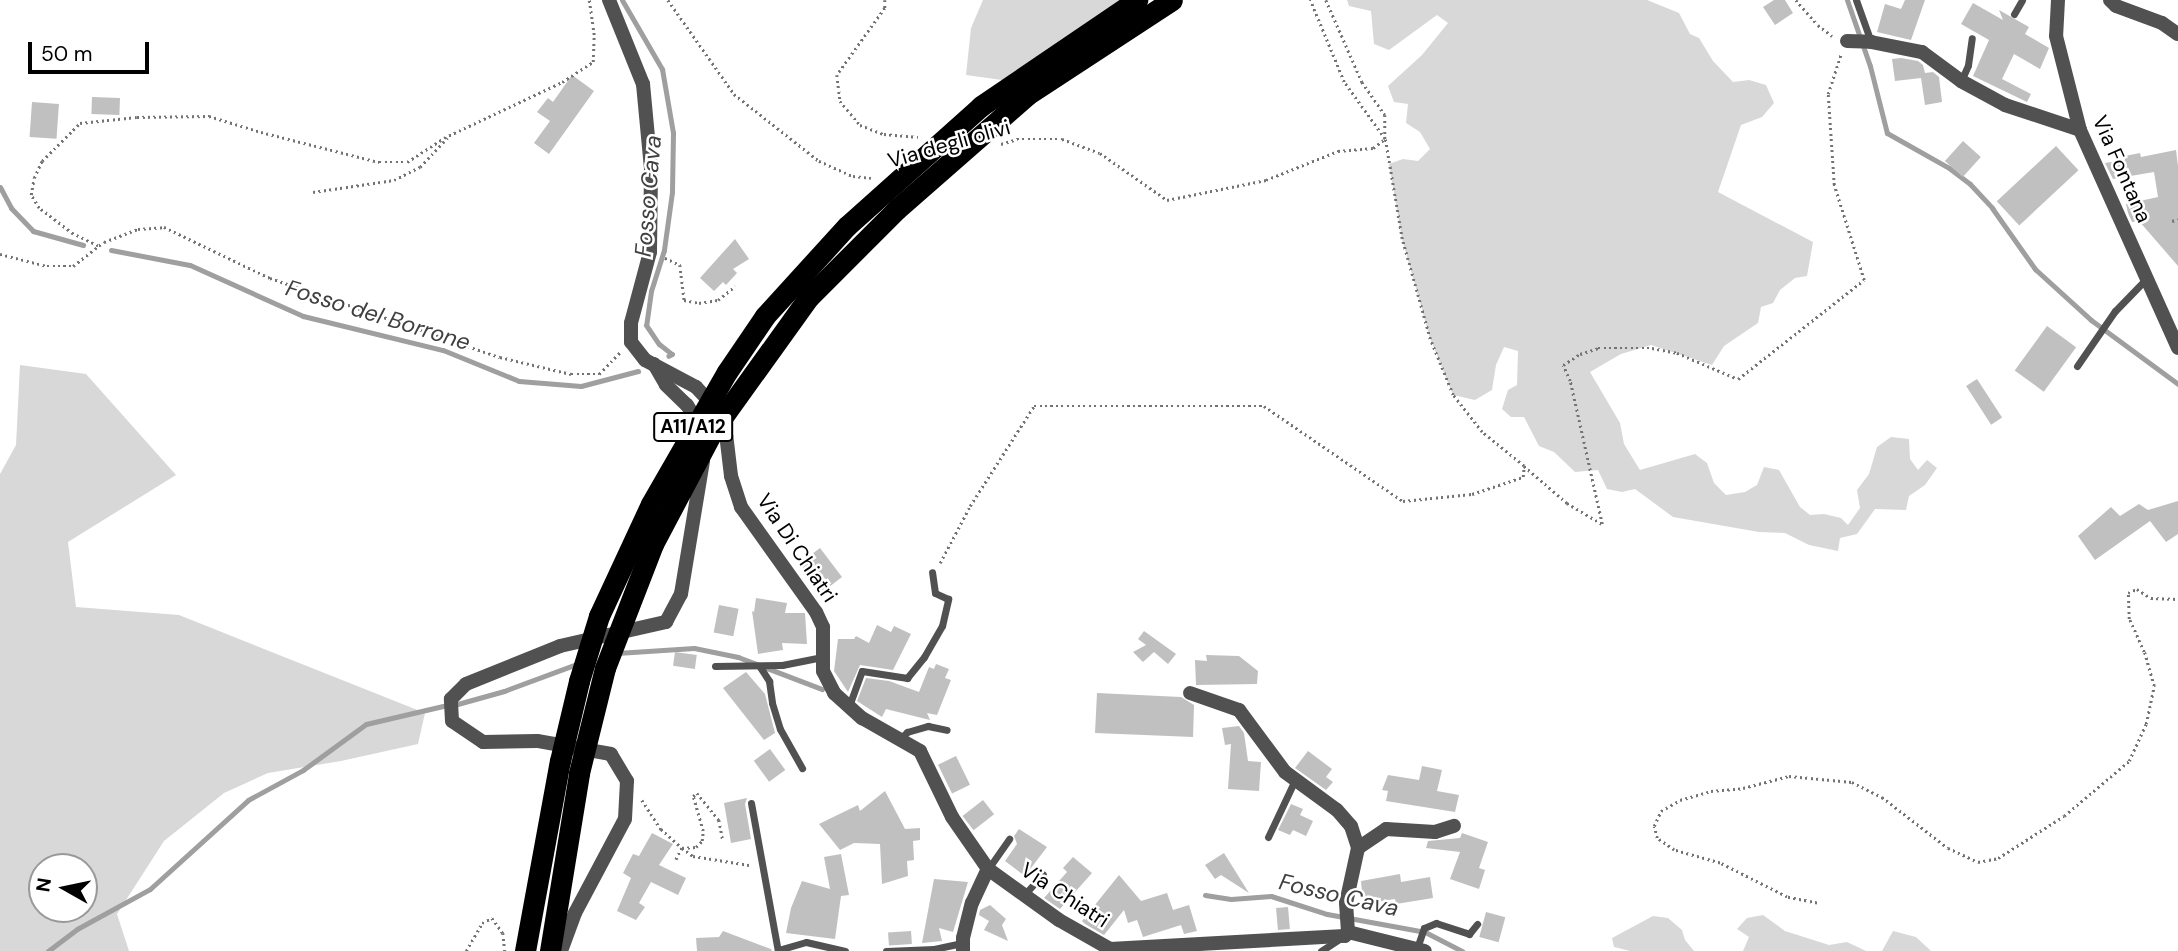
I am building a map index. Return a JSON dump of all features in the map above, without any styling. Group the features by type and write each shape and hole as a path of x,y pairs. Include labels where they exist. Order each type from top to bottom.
{"highway":[{"name":"A11/A12","path":"550,951 579,773 606,668 653,544 714,429 775,340 809,297 845,259 1000,118 1137,0"},
{"name":"A11/A12","path":"525,951 560,761 599,616 628,550 685,441 765,316 838,235 981,106 1172,0"}],"street":[{"path":"609,0 643,84 651,169 650,252 631,323 631,342"},
{"name":"Via Fontana","path":"2058,0 2056,36 2080,130 2178,348"},
{"path":"2110,0 2116,6 2162,23 2178,34"},
{"path":"1849,41 1870,41 1922,52 1961,81 2005,106 2080,130"},
{"name":"Via Di Chiatri","path":"631,342 645,360 696,387 724,417 731,475 741,507 817,612 822,627 823,664"},
{"path":"561,951 575,913 625,819 627,780 611,754 537,741 483,742 452,721 451,699 466,684 559,646 666,622 681,594 703,461 703,430 687,405 666,385 654,364"},
{"name":"Via Chiatri","path":"823,664 834,692 849,707 920,751 952,817 988,869 1107,950 1199,947 1345,934 1392,947 1421,946"},
{"path":"1190,693 1239,710 1285,772 1337,810 1351,826 1358,848 1346,903 1345,934"},
{"path":"1358,848 1386,829 1435,832 1454,826"},
{"path":"963,947 972,903 988,869"}],"lane":[{"path":"1856,0 1870,41"},
{"path":"2014,14 2022,0"},
{"path":"1961,81 1968,65 1972,38"},
{"path":"2077,366 2107,322 2148,277"},
{"path":"849,707 862,671 907,678 924,657 943,626 948,599 935,593 932,572"},
{"path":"715,666 823,664"},
{"path":"761,666 769,681 780,729 802,768"},
{"path":"900,739 907,732 928,726 947,730"},
{"path":"1268,837 1295,780"},
{"path":"751,803 778,951 806,942 845,951"},
{"path":"988,869 1009,839"},
{"path":"1024,895 1043,874"},
{"path":"1421,946 1424,928 1436,923 1469,934 1477,924"},
{"path":"1321,951 1345,934"},
{"path":"1331,951 1345,934"},
{"path":"886,951 963,947"}],"path":[{"path":"98,246 73,234 38,208 31,195 34,178 42,162 80,123 137,117 209,116 379,162 407,162 448,136 562,82 593,62 594,35 589,0"},
{"name":"Via degli olivi","path":"668,0 734,94 775,129 819,161 853,176 881,179"},
{"path":"885,0 879,17 837,75 840,101 860,125 884,134 920,138"},
{"path":"1310,0 1344,82 1385,139"},
{"path":"1326,0 1362,82 1385,115 1385,139 1402,239 1430,338 1453,395 1482,432 1567,503 1602,524 1570,381 1563,365 1580,354 1598,348 1651,348 1677,353 1738,379 1864,279 1834,185 1829,120 1828,94 1834,67 1849,41 1839,40 1818,25 1796,0"},
{"path":"1008,135 1017,139"},
{"path":"313,192 394,180 420,167 448,136"},
{"name":"Via degli olivi","path":"993,147 1017,139 1062,139 1100,153 1167,200 1266,180 1338,151 1373,148 1385,139"},
{"path":"2172,221 2178,219"},
{"path":"0,254 47,266 73,266 98,246 138,229 164,227 270,278 500,357 571,374 599,374 631,342"},
{"path":"668,259 680,265 684,300 699,303 718,300 736,286"},
{"path":"932,572 1034,405 1264,406 1403,501 1472,494 1523,477 1524,466"},
{"path":"1817,903 1787,897 1720,863 1674,850 1657,838 1654,826 1661,811 1681,800 1710,791 1743,788 1790,776 1852,782 1882,796 1948,848 1978,862 1998,858 2064,816 2129,761 2146,724 2154,686 2144,652 2129,619 2128,593 2137,589 2151,598 2178,599"},
{"path":"620,767 661,829 693,856 748,864 763,870"},
{"path":"682,848 696,846 702,841 703,831 693,796 697,793 719,820 723,840"},
{"path":"676,860 682,848"},
{"path":"466,951 482,923 492,918 503,933 505,951"}],"shaded area":[{"path":"983,0 1120,0 1009,81 966,75 971,28"},
{"path":"1347,0 1647,0 1679,13 1690,34 1699,38 1713,61 1733,82 1749,80 1766,85 1774,103 1762,117 1741,125 1718,192 1813,242 1807,276 1795,278 1780,290 1773,303 1761,307 1758,323 1724,346 1712,365 1651,345 1621,354 1590,372 1620,423 1624,444 1640,470 1695,454 1707,463 1714,483 1726,495 1745,492 1757,485 1764,467 1779,470 1800,507 1810,515 1824,514 1841,518 1848,525 1860,508 1857,490 1869,474 1877,447 1891,437 1909,439 1910,459 1918,470 1927,460 1937,468 1925,485 1909,496 1906,510 1875,509 1857,534 1840,538 1838,551 1809,545 1785,533 1759,532 1673,517 1635,489 1622,492 1607,489 1598,470 1575,472 1554,452 1539,446 1524,417 1511,417 1502,409 1508,390 1517,385 1518,351 1504,347 1496,365 1492,390 1475,400 1453,395 1430,338 1402,239 1389,164 1403,159 1418,161 1430,149 1420,132 1406,123 1408,104 1394,102 1388,86 1422,55 1448,23 1437,15 1389,50 1374,44 1371,11 1349,6"},
{"path":"20,365 86,374 176,475 68,542 76,607 179,615 425,713 418,744 268,773 224,793 164,841 117,914 129,951 0,951 0,474 16,445"},
{"path":"1763,915 1785,931 1829,945 1847,942 1866,951 1743,951 1749,937 1737,929 1747,918"},
{"path":"1653,916 1668,918 1682,930 1685,940 1694,951 1630,951 1614,947 1612,938"},
{"path":"1893,931 1916,937 1931,951 1882,951"}],"building":[{"path":"1774,0 1785,0 1793,13 1775,25 1763,7"},
{"path":"1905,0 1925,0 1911,40 1877,32 1885,4 1901,9"},
{"path":"1973,3 2003,20 1999,10 2029,27 2025,34 2049,48 2040,69 2014,54 2002,79 2031,94 2027,102 1973,76 1989,40 1961,24"},
{"path":"1892,59 1918,61 1923,65 1925,73 1933,72 1939,77 1942,102 1925,105 1921,78 1895,81"},
{"path":"572,75 594,91 549,154 534,143 550,121 537,112 548,98 553,102"},
{"path":"92,97 120,98 119,115 91,114"},
{"path":"32,102 59,104 56,139 30,137"},
{"path":"1963,141 1981,157 1963,177 1945,161"},
{"path":"2056,146 2079,170 2019,225 1997,201"},
{"path":"2176,150 2178,266 2139,221 2132,222 2128,213 2126,204 2158,197 2154,172 2113,179 2105,163 2125,160 2125,156 2140,153 2141,157"},
{"path":"735,239 749,259 733,269 737,273 726,285 723,282 714,291 700,278"},
{"path":"2047,326 2076,347 2044,392 2015,370"},
{"path":"1977,379 2002,418 1991,425 1966,386"},
{"path":"2178,501 2178,534 2166,542 2150,521 2095,560 2078,536 2111,507 2120,516 2139,504 2148,510"},
{"path":"820,548 842,577 825,590 820,590 800,563"},
{"path":"756,598 787,603 785,613 805,613 807,644 782,643 783,650 758,654 752,611 754,612"},
{"path":"719,605 739,609 733,636 714,632"},
{"path":"877,625 891,632 894,626 911,634 893,670 860,665 848,692 834,671 838,639 854,639 856,636 869,643"},
{"path":"1144,631 1176,654 1168,664 1154,652 1143,662 1133,652 1146,645 1138,639"},
{"path":"675,652 697,655 695,669 673,666"},
{"path":"1206,655 1239,656 1258,671 1257,684 1196,685 1195,660 1207,661"},
{"path":"936,664 949,669 945,678 951,680 937,715 927,713 930,720 886,709 882,717 857,701 866,678 889,681 919,692 929,667 934,669"},
{"path":"746,672 765,694 775,733 764,740 723,688"},
{"path":"1097,693 1181,697 1194,705 1193,737 1095,733"},
{"path":"1239,726 1244,733 1248,761 1261,762 1259,791 1228,789 1231,744 1225,745 1222,728"},
{"path":"770,749 785,770 769,782 754,761"},
{"path":"1308,751 1332,769 1326,777 1333,782 1326,790 1295,768"},
{"path":"956,756 970,785 952,794 938,765"},
{"path":"1422,766 1442,770 1437,791 1459,795 1455,812 1386,801 1388,791 1382,790 1388,775 1419,780"},
{"path":"885,791 905,829 920,828 920,840 913,841 914,860 907,861 908,876 882,884 880,844 854,843 840,850 819,824 858,805 860,811"},
{"path":"747,798 745,804 751,839 731,843 724,803"},
{"path":"983,800 994,814 974,830 963,816"},
{"path":"1291,804 1303,809 1300,815 1313,821 1306,836 1293,830 1290,835 1278,830"},
{"path":"1019,829 1047,847 1025,876 1005,861 1017,844 1014,836"},
{"path":"652,833 673,844 659,865 686,878 678,895 651,882 639,903 645,907 636,920 617,911 631,878 623,873 633,854 639,856"},
{"path":"1462,833 1488,842 1479,868 1485,870 1479,889 1450,879 1460,852 1426,848 1428,841 1460,838"},
{"path":"1224,853 1249,893 1221,875 1215,879 1205,865"},
{"path":"841,854 849,895 841,896 835,939 786,933 791,908 802,881 830,889 824,857"},
{"path":"1073,857 1092,873 1060,909 1044,898 1067,872 1063,868"},
{"path":"1400,874 1401,882 1430,877 1433,898 1396,904 1395,899 1363,904 1361,881"},
{"path":"1119,875 1141,901 1167,893 1173,910 1189,905 1197,931 1184,934 1181,925 1143,937 1137,920 1128,923 1124,910 1104,935 1085,924 1082,921"},
{"path":"934,879 968,882 953,932 939,928 942,941 922,943"},
{"path":"990,905 1006,919 1002,925 1008,941 984,930 989,921 979,915 980,910"},
{"path":"1288,907 1290,929 1278,930 1276,908"},
{"path":"1486,912 1505,917 1499,942 1479,937"},
{"path":"723,931 772,951 697,951 696,938 719,937"},
{"path":"911,931 912,944 889,946 888,933"}],"waterway":[{"name":"Fosso Cava","path":"622,0 662,69 673,133 672,192 664,250 651,291 646,325 659,344 672,354 668,356"},
{"path":"1847,0 1870,66 1887,133 1949,168 1970,184 1992,208 2035,269 2091,320 2178,384"},
{"name":"Fosso del Borrone","path":"0,187 11,208 33,231 83,245"},
{"name":"Fosso del Borrone","path":"111,250 190,265 303,316 443,350 519,381 581,386 638,371"},
{"path":"617,653 694,648 738,657 822,689"},
{"path":"454,705 504,691 577,664"},
{"path":"48,951 77,929 150,889 248,800 303,770 366,724 443,706"},
{"name":"Fosso Cava","path":"1205,895 1231,899 1271,896 1327,914 1425,932 1462,951"}]}
